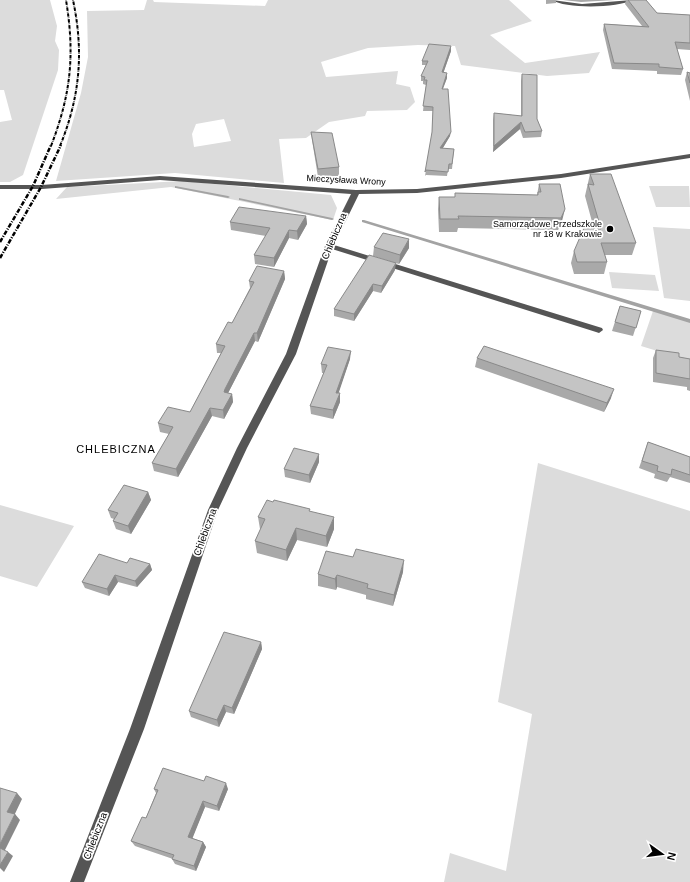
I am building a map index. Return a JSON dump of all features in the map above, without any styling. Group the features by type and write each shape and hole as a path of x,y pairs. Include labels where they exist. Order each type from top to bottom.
{"street":[{"path":"555,0 571,4 585,5 629,0"},
{"name":"Mieczysława Wrony","path":"0,187 42,187 160,178 191,179 356,192 416,191 472,187 617,169 690,156"},
{"name":"Chlebiczna","path":"77,882 137,729 213,510 242,448 291,354 329,246 356,192"},
{"path":"329,246 599,330"}],"shaded area":[{"path":"0,0 50,0 57,26 55,41 59,50 58,70 23,175 10,182 0,182 0,122 12,120 4,90 0,90"},
{"path":"147,0 153,0 154,2 265,6 268,0 509,0 532,21 490,35 525,63 600,52 589,73 547,76 461,65 455,46 418,45 368,48 321,62 326,77 398,71 396,84 410,87 415,102 407,110 367,111 365,116 329,122 306,138 279,139 284,183 175,173 56,181 81,93 88,57 87,11 144,10","holes":["224,119 231,141 194,147 192,134 196,124"]},
{"path":"183,181 331,195 337,208 333,220 171,187 56,199 67,187"},
{"path":"649,186 689,186 690,207 656,207"},
{"path":"653,227 690,229 690,301 664,298"},
{"path":"609,272 655,275 659,291 612,288"},
{"path":"653,311 690,322 690,361 641,346"},
{"path":"538,463 690,511 690,882 444,882 450,853 506,871 532,714 498,702"},
{"path":"0,505 74,526 37,587 0,576"}],"building":[{"path":"628,0 646,0 657,13 690,15 690,43 675,42 683,69 659,67 659,64 614,63 604,24 649,27"},
{"path":"429,44 451,46 442,72 447,73 442,89 448,89 451,132 440,148 454,149 452,164 449,164 448,172 426,170 425,172 432,132 433,107 423,106 427,80 424,80 425,77 421,76 428,61 422,61"},
{"path":"687,72 690,73 690,83"},
{"path":"522,74 537,75 537,119 542,131 525,132 521,122 494,146 494,113 522,116"},
{"path":"311,132 332,133 339,167 318,169"},
{"path":"590,174 611,174 636,243 601,243 607,262 577,262 574,251 584,228 601,229 588,184 594,185"},
{"path":"539,184 560,184 565,209 561,218 458,216 459,219 440,219 439,197 455,197 455,193 538,195 538,192 541,192"},
{"path":"239,207 306,216 297,231 289,230 274,258 254,255 270,228 230,222"},
{"path":"383,233 409,239 400,255 374,247"},
{"path":"369,255 396,263 382,286 373,284 354,314 334,309"},
{"path":"257,266 284,271 257,333 254,333 225,389 224,392 232,394 223,410 210,408 176,469 152,463 173,427 158,423 168,407 190,412 225,346 216,344 228,322 232,323 254,282 249,281"},
{"path":"620,306 641,311 636,328 615,322"},
{"path":"484,346 614,389 607,403 477,358"},
{"path":"328,347 351,351 336,393 340,393 333,410 310,406 327,365 321,364"},
{"path":"656,350 679,353 679,357 690,359 690,379 656,373"},
{"path":"648,442 690,457 690,475 672,469 671,475 657,471 658,466 642,461"},
{"path":"294,448 319,454 309,475 284,469"},
{"path":"124,485 148,492 128,526 113,521 118,513 108,510"},
{"path":"267,500 273,502 274,500 310,509 309,511 334,517 326,536 296,528 286,550 255,541 265,519 258,517"},
{"path":"356,549 404,560 394,595 367,588 368,584 337,575 335,579 318,574 326,551 353,557"},
{"path":"99,554 127,563 130,558 150,564 135,581 115,575 107,589 82,582"},
{"path":"224,632 261,642 232,708 224,705 217,720 189,711"},
{"path":"163,768 204,781 206,776 226,783 217,806 203,801 188,837 203,842 194,866 172,859 174,855 131,841 142,817 146,818 158,790 154,789"},
{"path":"0,788 17,793 7,812 15,814 0,844"},
{"path":"0,848 8,852 0,865"}],"waterway":[{"path":"176,187 228,197"},
{"path":"240,199 332,219"},
{"path":"363,221 690,321"}],"railway":[{"path":"51,146 63,109 69,74 70,39 66,0"},
{"path":"60,146 72,110 78,74 78,38 73,0"},
{"path":"0,242 33,186 51,145"},
{"path":"0,258 41,187 61,145"}],"place":[{"name":"Samorządowe Przedszkole nr 18 w Krakowie","path":"610,229"}],"district":[{"name":"CHLEBICZNA","path":"116,449"}]}
